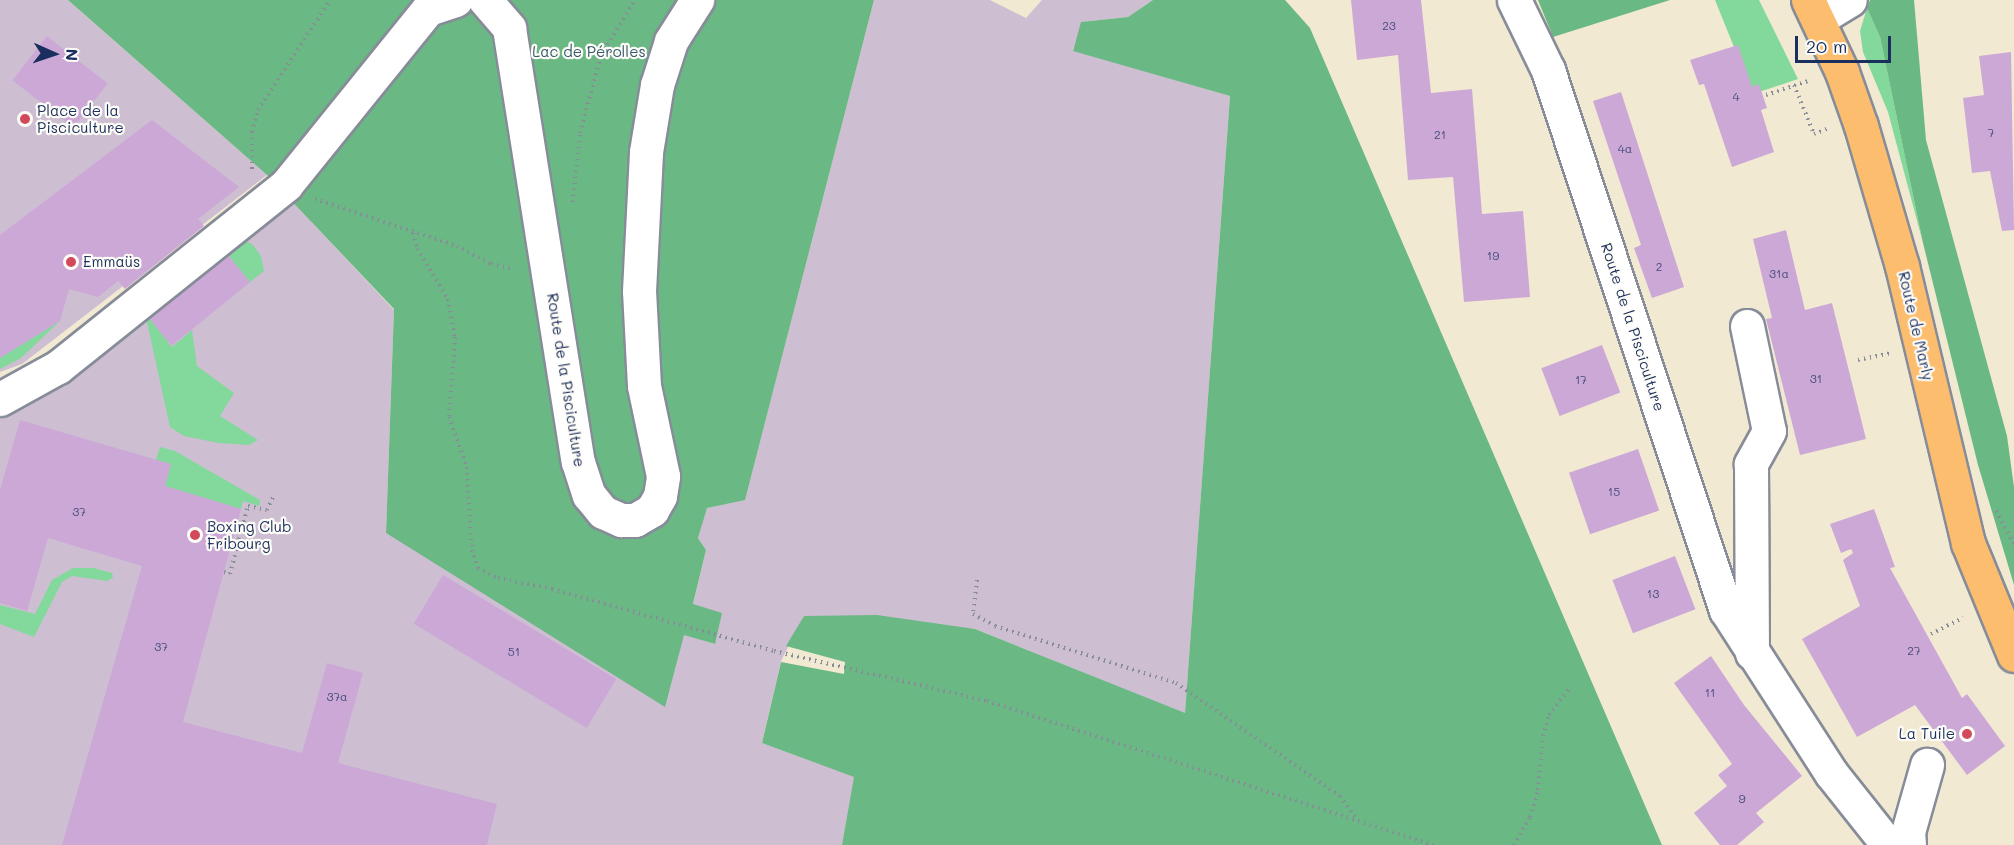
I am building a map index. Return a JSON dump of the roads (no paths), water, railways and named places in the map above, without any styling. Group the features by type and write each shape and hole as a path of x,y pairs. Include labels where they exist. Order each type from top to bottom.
{"main road":[{"name":"Route de Marly","path":"1813,10 1842,72 1888,209 1968,543 2014,655"}],"street":[{"path":"0,399 58,367 274,194 428,9 456,0"},
{"name":"Route de la Pisciculture","path":"485,0 509,28 578,462 589,495 603,512 621,520 635,520 652,510 660,496 663,476 644,386 639,303 646,152 657,85 671,41 697,0"},
{"name":"Route de la Pisciculture","path":"1514,0 1548,70 1726,610 1831,773 1888,845"},
{"path":"1813,10 1850,0"},
{"path":"1747,326 1769,431 1750,464 1752,653"},
{"path":"1909,845 1908,832 1927,765"}],"place":[{"name":"Place de la Pisciculture","path":"25,119"},
{"name":"Emmaüs","path":"71,262"},
{"name":"Boxing Club Fribourg","path":"195,535"},
{"name":"La Tuile","path":"1967,734"}],"park label":[{"name":"Lac de Pérolles","path":"589,52"}]}
